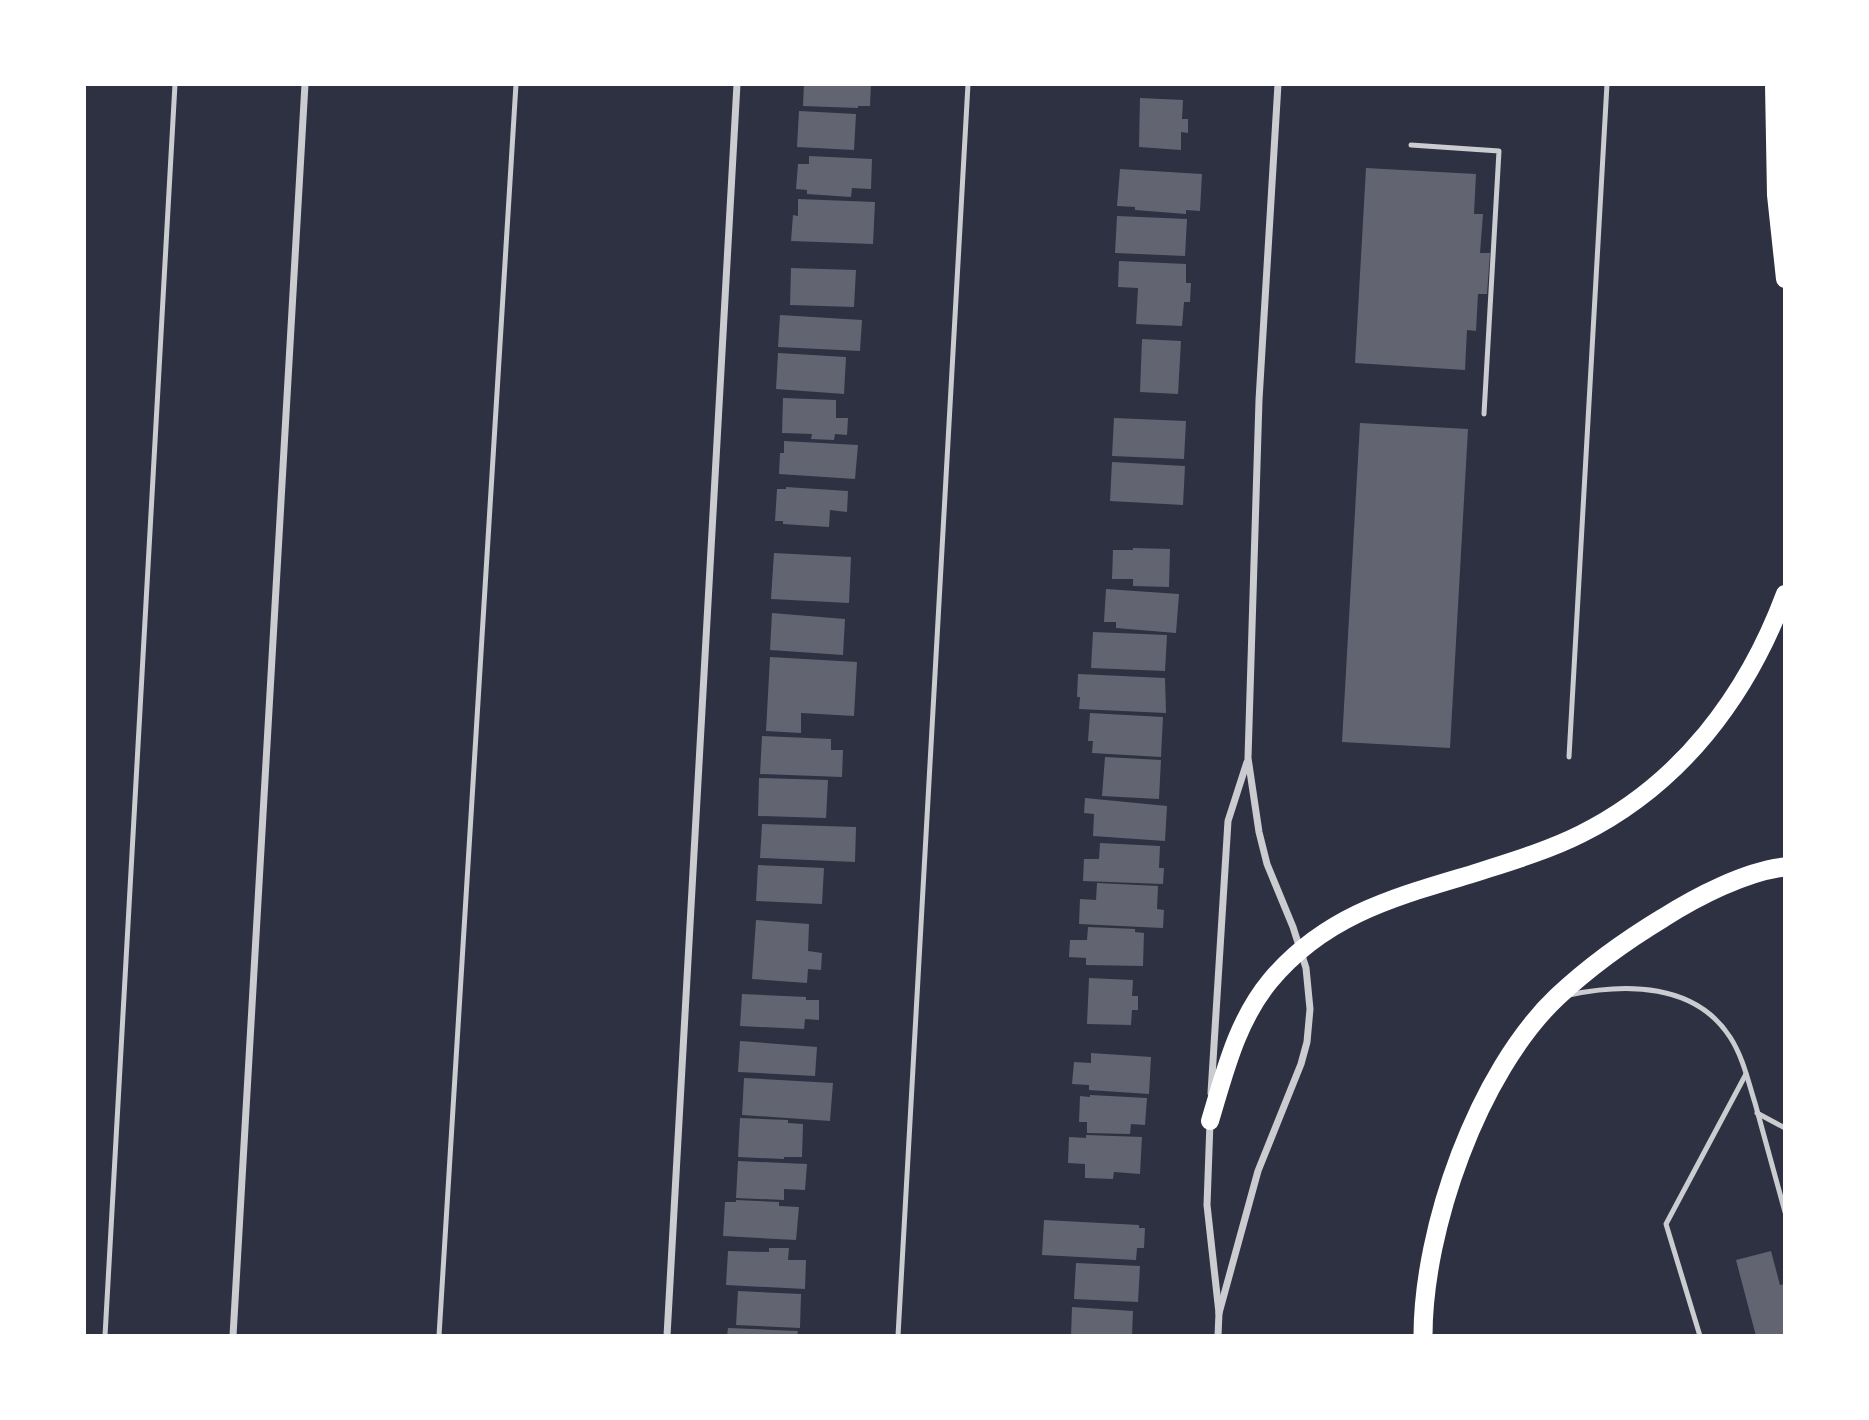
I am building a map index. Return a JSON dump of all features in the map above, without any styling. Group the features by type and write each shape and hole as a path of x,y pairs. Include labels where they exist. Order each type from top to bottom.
{"highway":[{"path":"1423,1336 1427,1278 1436,1231 1451,1181 1489,1091 1513,1052 1556,998 1630,938 1696,898 1739,880 1785,867"}],"main road":[{"path":"1774,84 1776,195 1785,279"},
{"path":"1210,1121 1231,1049 1251,1010 1271,980 1300,951 1348,918 1371,907 1405,893 1501,865 1551,847 1607,820 1634,803 1678,766 1717,722 1752,669 1785,594"}],"street":[{"path":"233,1336 305,84"},
{"path":"667,1336 737,84"},
{"path":"1217,1336 1219,1313 1258,1171 1301,1064 1307,1042 1311,996 1300,951 1267,864 1259,832 1248,758 1259,400 1278,84"},
{"path":"1219,1313 1207,1205 1210,1121 1228,821 1248,758"}],"lane":[{"path":"105,1336 175,84"},
{"path":"439,1336 516,84"},
{"path":"898,1336 968,84"},
{"path":"1569,757 1607,84"},
{"path":"1411,145 1499,152 1484,414"},
{"path":"1556,998 1583,992 1634,988 1666,992 1696,1005 1723,1027 1737,1050 1746,1074 1785,1212"},
{"path":"1700,1336 1666,1224 1746,1074"},
{"path":"1757,1113 1785,1128"}],"building":[{"path":"804,84 871,84 870,106 803,106"},
{"path":"1140,98 1183,100 1182,119 1188,119 1188,133 1181,132 1181,150 1139,147"},
{"path":"799,111 856,114 854,150 797,147"},
{"path":"809,156 872,159 871,189 852,188 851,197 807,194 807,190 796,189 798,164 809,164"},
{"path":"1366,168 1476,174 1474,214 1483,214 1480,253 1490,253 1487,294 1478,294 1476,331 1467,330 1465,370 1355,363"},
{"path":"1120,169 1202,174 1200,211 1186,210 1186,214 1117,206"},
{"path":"798,199 875,202 873,244 791,241 793,215 798,216"},
{"path":"1117,216 1187,219 1185,256 1115,253"},
{"path":"1119,261 1186,264 1186,283 1191,283 1190,302 1184,302 1182,326 1136,324 1138,288 1118,287"},
{"path":"791,268 856,270 854,307 790,305"},
{"path":"780,315 862,320 860,351 778,347"},
{"path":"1142,339 1181,341 1178,394 1140,392"},
{"path":"778,353 846,357 844,394 776,389"},
{"path":"783,398 836,400 836,418 848,418 847,435 835,434 834,440 811,439 812,434 782,433"},
{"path":"1114,418 1186,421 1184,459 1112,456"},
{"path":"1360,423 1468,429 1450,748 1342,742"},
{"path":"784,441 858,445 855,479 779,474 780,453 784,453"},
{"path":"1112,462 1185,466 1183,505 1110,501"},
{"path":"786,487 848,491 847,512 830,510 829,527 775,521 777,489"},
{"path":"1170,549 1169,587 1133,586 1133,579 1112,579 1113,550"},
{"path":"774,553 851,557 849,603 771,599"},
{"path":"1106,589 1179,594 1176,633 1116,628 1116,622 1104,622"},
{"path":"772,613 845,619 843,655 770,650"},
{"path":"1093,632 1167,635 1165,671 1091,668"},
{"path":"770,657 857,662 854,716 801,713 801,733 766,731"},
{"path":"1078,674 1165,678 1166,713 1079,709"},
{"path":"1090,713 1163,717 1161,757 1092,753 1093,741 1088,741"},
{"path":"762,736 831,739 831,750 843,750 842,777 760,774"},
{"path":"1105,757 1161,760 1159,799 1102,796"},
{"path":"759,778 828,780 826,818 758,816"},
{"path":"1085,798 1167,806 1165,841 1093,836 1094,814 1084,813"},
{"path":"762,824 856,827 855,862 760,858"},
{"path":"1100,843 1160,846 1159,868 1164,868 1163,884 1083,881 1084,859 1099,859"},
{"path":"758,865 824,868 822,904 756,901"},
{"path":"1097,883 1158,886 1157,909 1164,910 1163,928 1079,924 1080,899 1096,900"},
{"path":"756,920 809,924 808,951 822,953 821,970 808,969 807,983 752,979"},
{"path":"1088,927 1135,929 1135,932 1144,933 1143,966 1086,965 1086,958 1069,957 1070,940 1087,940"},
{"path":"1089,978 1133,980 1132,996 1138,996 1138,1010 1132,1010 1131,1025 1087,1024"},
{"path":"742,994 819,1000 819,1020 805,1019 804,1029 740,1026"},
{"path":"740,1041 817,1047 815,1076 738,1072"},
{"path":"1091,1053 1151,1057 1149,1094 1089,1090 1089,1085 1072,1084 1074,1062 1091,1063"},
{"path":"744,1078 833,1083 830,1121 742,1115"},
{"path":"1080,1096 1147,1098 1145,1125 1131,1124 1130,1134 1087,1133 1087,1122 1079,1122"},
{"path":"740,1118 788,1120 788,1123 803,1124 802,1157 738,1157"},
{"path":"1086,1135 1142,1137 1140,1174 1114,1172 1113,1179 1085,1178 1085,1164 1068,1163 1069,1137 1086,1138"},
{"path":"738,1161 807,1164 805,1190 784,1189 784,1200 736,1198"},
{"path":"725,1202 779,1202 779,1206 799,1207 796,1240 723,1236"},
{"path":"1044,1220 1139,1225 1139,1228 1145,1228 1144,1248 1137,1248 1136,1260 1042,1255"},
{"path":"769,1248 789,1248 788,1260 806,1260 805,1289 726,1285 728,1251 769,1252"},
{"path":"1771,1251 1780,1285 1785,1284 1785,1336 1756,1336 1736,1260"},
{"path":"1076,1263 1140,1266 1138,1302 1074,1299"},
{"path":"738,1291 801,1294 800,1328 736,1325"},
{"path":"1072,1307 1133,1311 1132,1336 1071,1336"},
{"path":"728,1328 798,1331 797,1336 727,1336"}]}
